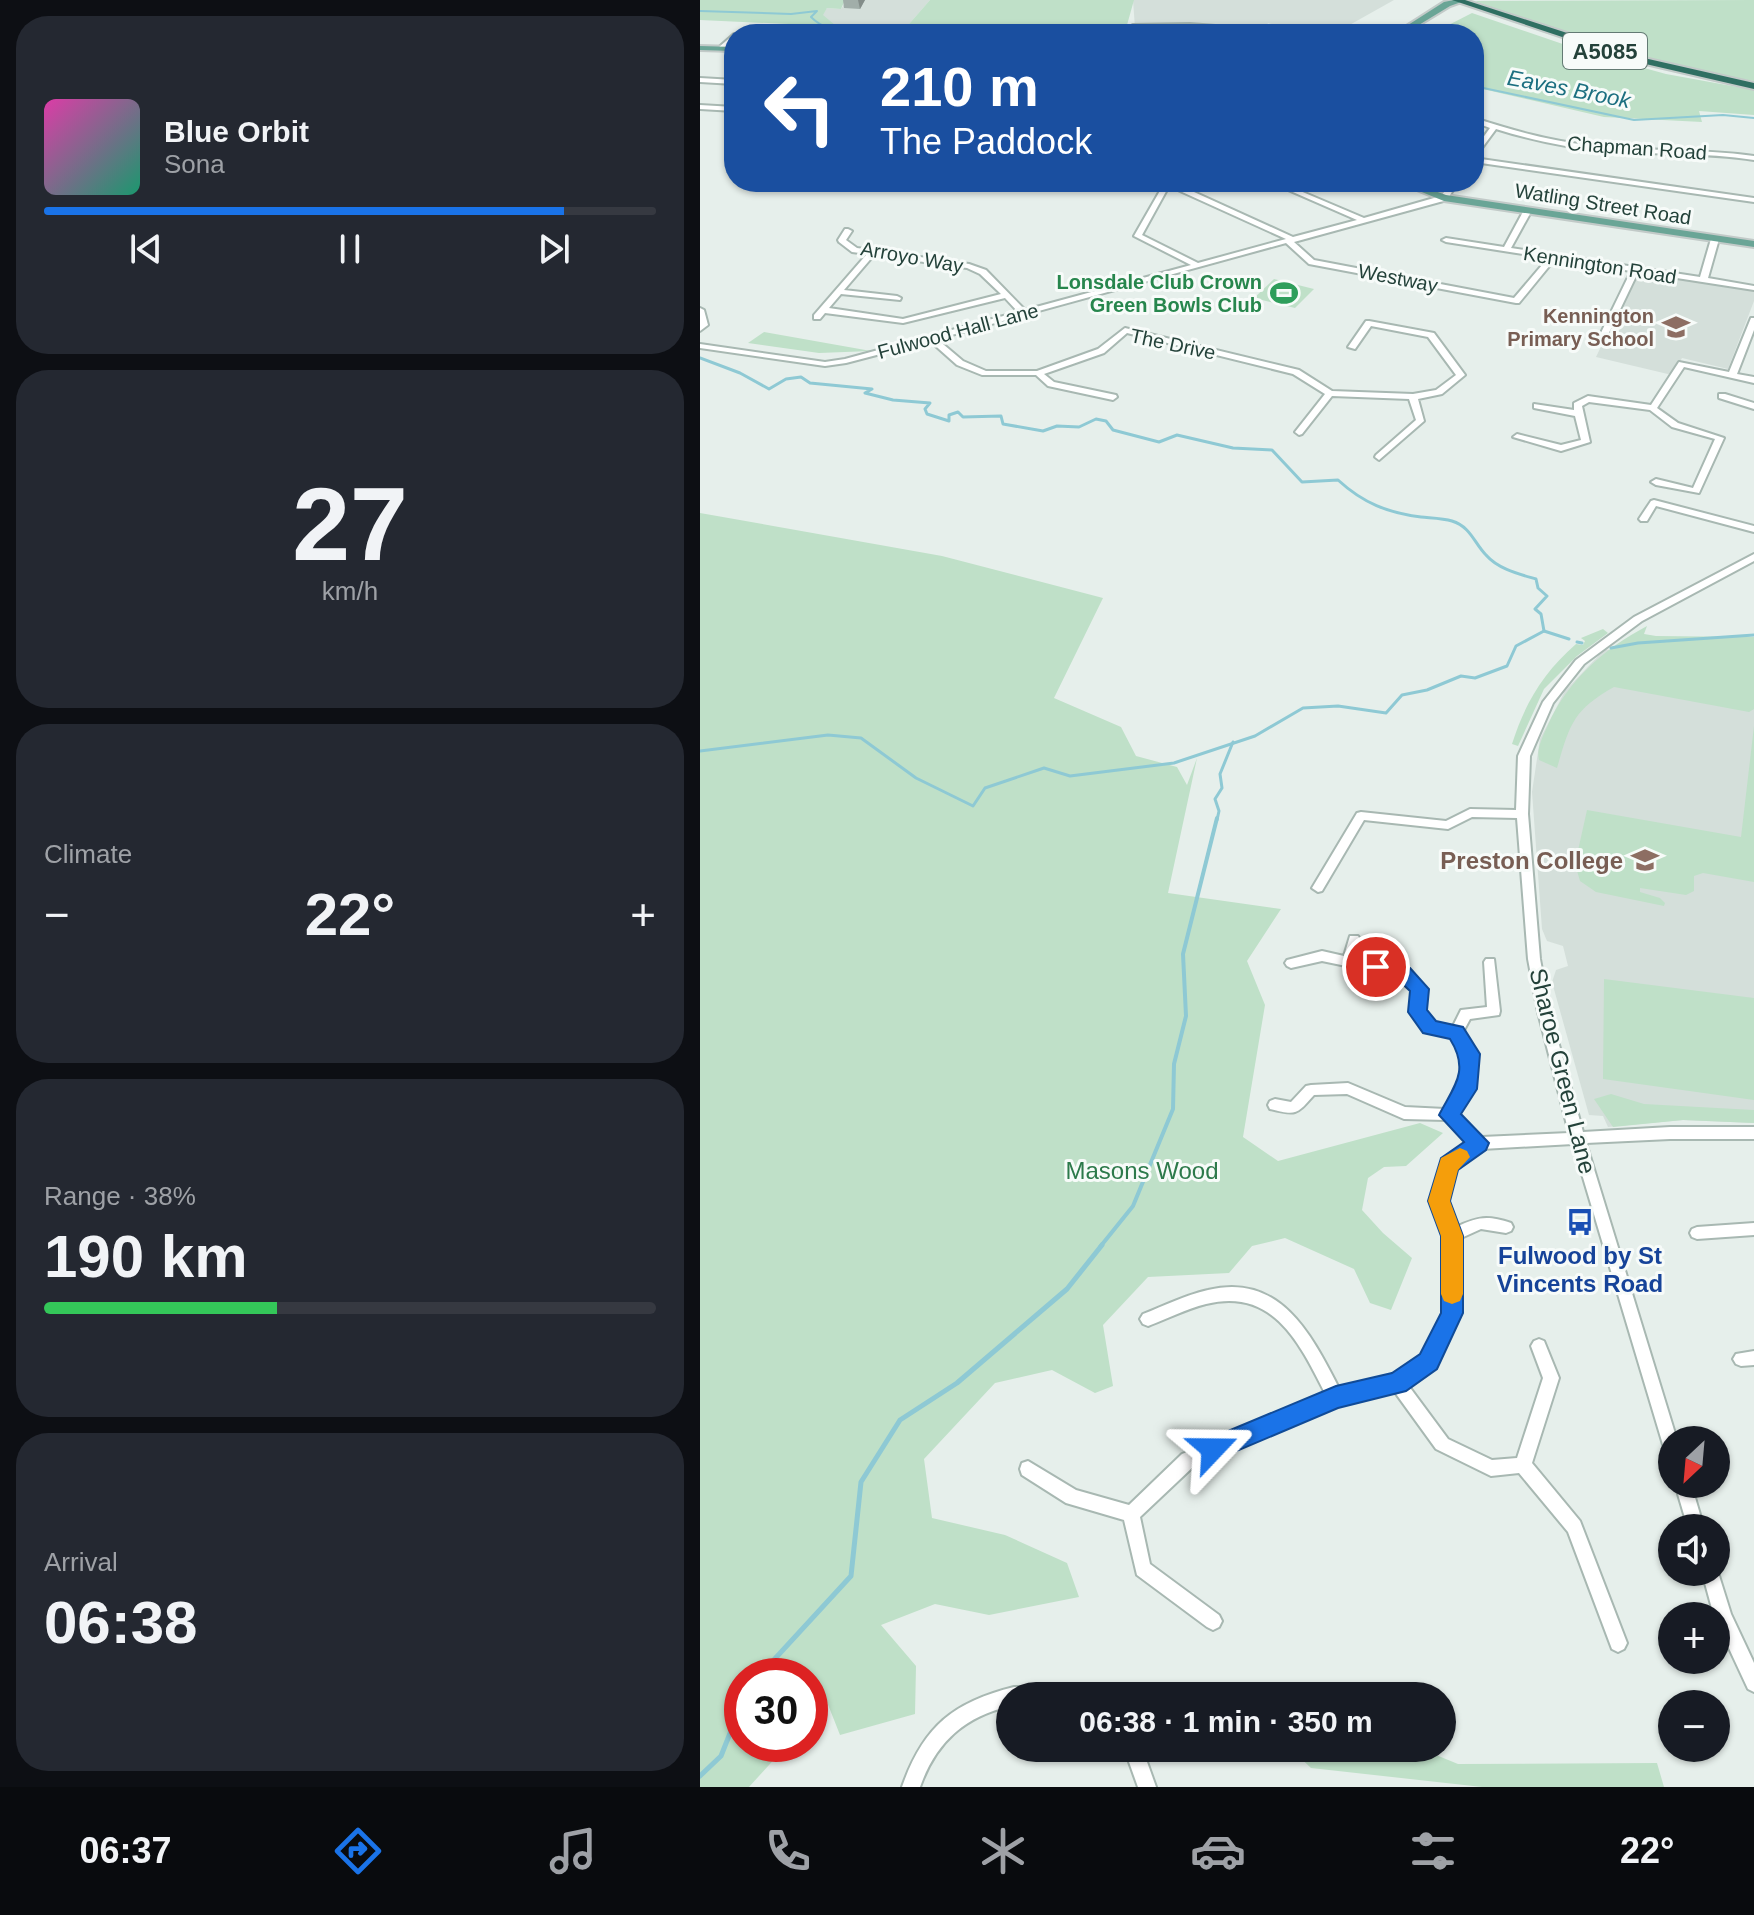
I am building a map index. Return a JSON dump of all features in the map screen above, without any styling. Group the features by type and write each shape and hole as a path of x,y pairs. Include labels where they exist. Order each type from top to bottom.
{"highway":[{"name":"A5085","path":"1459,0 1597,49 1674,70 1754,86"}],"main road":[{"path":"1414,24 1459,0 1458,7 1428,24"},
{"path":"700,48 724,49"},
{"name":"Watling Street Road","path":"1428,192 1444,198 1754,244"}],"street":[{"path":"720,49 724,45"},
{"path":"700,80 724,81"},
{"path":"700,107 724,108"},
{"name":"Chapman Road","path":"1484,124 1567,145 1608,149 1687,149 1754,158"},
{"path":"1484,142 1494,127"},
{"path":"1484,160 1754,200"},
{"path":"1163,192 1138,236 1199,266"},
{"name":"Westway","path":"1187,192 1291,240 1312,262 1516,301 1553,257"},
{"path":"1297,192 1364,220"},
{"path":"1444,198 1448,192"},
{"name":"Fulwood Hall Lane","path":"700,346 825,364 933,339 1444,198"},
{"path":"1506,250 1528,210"},
{"name":"Arroyo Way","path":"848,231 842,240 855,250 969,266 983,272 1024,313"},
{"path":"1703,281 1715,239"},
{"name":"Kennington Road","path":"1446,240 1754,288"},
{"path":"872,253 820,314 903,321 1007,295"},
{"path":"1601,341 1635,271"},
{"path":"839,292 897,298"},
{"path":"700,310 704,325 700,329"},
{"path":"1732,375 1754,320"},
{"path":"1352,347 1369,323 1431,335 1461,375 1439,392 1413,397 1420,421 1379,457"},
{"name":"The Drive","path":"933,339 960,363 985,373 1038,373 1101,351 1125,330 1296,372 1330,393 1413,397"},
{"path":"1743,347 1754,349"},
{"path":"1653,408 1682,364 1754,380"},
{"path":"1038,373 1051,384 1113,397"},
{"path":"1299,432 1330,393"},
{"path":"1722,396 1754,406"},
{"path":"1517,437 1561,448 1586,442 1577,405 1588,399 1653,408 1661,418 1676,427 1720,438 1696,491 1656,482"},
{"path":"1537,406 1579,414"},
{"path":"1644,519 1654,503 1754,529"},
{"name":"Sharoe Green Lane","path":"1665,1426 1578,1139 1544,1012 1534,959 1522,814 1524,756 1548,702 1580,662 1653,610 1754,557"},
{"path":"1318,888 1361,816 1448,825 1470,813 1522,814"},
{"path":"1349,962 1354,939"},
{"path":"1291,963 1322,956 1403,973 1419,989 1417,1012 1430,1028 1456,1032 1470,1054 1467,1089 1449,1115"},
{"path":"1456,1032 1466,1014 1494,1011 1490,962"},
{"path":"1275,1105 1294,1108 1311,1090 1348,1088 1404,1113 1449,1115 1479,1143"},
{"path":"1131,1514 1188,1460 1336,1398 1397,1383 1429,1362 1452,1313 1452,1236 1439,1201 1449,1165 1479,1143 1670,1133 1754,1133"},
{"path":"1452,1236 1480,1223 1506,1227"},
{"path":"1697,1233 1754,1229"},
{"path":"1148,1319 1226,1294 1270,1301 1301,1331 1336,1398"},
{"path":"1523,1465 1551,1378 1539,1346"},
{"path":"1397,1383 1442,1444 1491,1468 1523,1465"},
{"path":"1523,1465 1574,1527 1618,1643"},
{"path":"1028,1469 1072,1497 1131,1514"},
{"path":"1131,1514 1143,1569 1213,1621"},
{"path":"1714,1586 1723,1616 1754,1683"},
{"path":"911,1787 926,1752 949,1722 996,1701"},
{"path":"1138,1762 1147,1787"}],"shaded area":[{"path":"847,0 930,0 909,24 832,24 822,15 827,8 841,9"},
{"path":"1133,0 1394,0 1351,24 1135,24"},
{"name":"Kennington Primary School","path":"1637,272 1754,291 1754,301 1728,369 1682,358 1672,375 1596,357"},
{"name":"Preston College","path":"1754,638 1754,1123 1683,1120 1608,1127 1603,1116 1589,1115 1552,982 1556,970 1568,966 1563,946 1547,941 1542,929 1532,792 1540,739 1565,691 1604,650"}],"green space":[{"path":"700,0 845,0 841,9 827,8 823,15 834,24 700,20"},
{"path":"930,0 1134,0 1127,24 909,24"},
{"path":"1754,0 1754,81 1682,67 1612,48 1475,1"},
{"path":"1472,13 1586,52 1666,74 1754,90 1754,115 1699,111 1702,122 1604,117 1484,89 1484,24 1451,24"},
{"name":"Lonsdale Club Crown Green Bowls Club","path":"1274,279 1314,289 1295,308 1254,298"},
{"path":"764,332 871,351 819,353 748,343"},
{"name":"Masons Wood","path":"700,513 942,556 1103,598 1054,698 1121,727 1136,756 1177,767 1187,785 1197,758 1168,893 1281,909 1247,961 1265,1005 1243,1137 1278,1161 1420,1123 1443,1133 1406,1166 1384,1167 1368,1178 1362,1210 1412,1258 1391,1310 1370,1303 1354,1269 1285,1238 1252,1246 1229,1273 1148,1277 1103,1325 1113,1386 1095,1393 1052,1370 995,1383 924,1459 932,1518 1005,1535 1067,1563 1079,1597 989,1615 935,1604 881,1625 916,1666 915,1714 840,1735 828,1705 828,1658 724,1658 724,1762 772,1762 749,1787 700,1787"},
{"path":"1647,626 1644,634 1656,636 1754,637 1754,709 1749,712 1614,687 1581,711 1570,729 1557,768 1539,760 1539,747 1548,725 1577,680 1616,645"},
{"path":"1603,629 1608,633 1577,656 1544,689 1518,746 1512,744 1529,702 1545,678 1576,644 1583,645 1585,641 1581,638"},
{"path":"1754,726 1754,882 1703,873 1694,876 1694,891 1686,895 1640,888 1640,892 1660,898 1664,906 1596,892 1580,881 1575,864 1587,810 1741,837"},
{"path":"1604,979 1754,998 1754,1100 1603,1079"},
{"path":"1611,1094 1644,1104 1754,1110 1754,1123 1683,1120 1613,1127 1594,1099"},
{"path":"1305,1762 1657,1763 1664,1787 1482,1787 1311,1768"}],"waterway":[{"name":"Eaves Brook","path":"700,11 791,14 817,11 811,17 820,24"},
{"name":"Eaves Brook","path":"1484,88 1634,120 1723,115 1754,118"},
{"path":"700,358 740,373 769,389 786,379 801,377 810,383 872,389 865,393 893,400 930,403 925,409 927,414 949,421 949,415 958,412 963,417 1001,416 1003,424 1043,431 1057,426 1079,427 1096,419 1106,421 1113,430 1159,442 1177,435 1233,448 1272,450 1302,482 1338,480 1357,495 1387,510 1448,520 1464,527 1496,564 1536,579 1538,588 1547,596 1535,609 1541,614 1544,631"},
{"path":"1232,744 1255,736 1303,708 1338,706 1386,713 1402,695 1427,690 1461,676 1475,678 1507,666 1516,646 1544,631"},
{"path":"1544,631 1569,639"},
{"path":"1611,648 1638,643 1754,635"},
{"path":"1577,642 1582,643"},
{"path":"700,751 828,735 861,738 916,778 973,806 985,788 1044,768 1070,776 1174,763 1232,744"},
{"path":"1217,820 1219,811 1215,799 1222,788 1220,774 1232,744"},
{"path":"1100,1247 1133,1206 1173,1109 1174,1064 1186,1016 1183,954 1217,818"},
{"path":"776,1658 851,1576 861,1482 900,1420 957,1383 1067,1289 1102,1245"},
{"path":"700,1776 721,1756 724,1748"}],"slow traffic":[{"path":"1452,1294 1452,1236 1439,1201 1449,1165 1460,1157"}],"place":[{"name":"Lonsdale Club Crown Green Bowls Club","path":"1284,293"},
{"name":"Kennington Primary School","path":"1676,327"},
{"name":"Preston College","path":"1645,860"},
{"name":"Fulwood by St Vincents Road","path":"1580,1222"}],"route":[{"path":"1213,1449 1336,1398 1397,1383 1429,1362 1452,1313 1452,1236 1439,1201 1449,1165 1479,1143 1449,1115 1467,1089 1470,1054 1456,1032 1430,1028 1417,1012 1419,989 1403,973 1376,967"}]}
